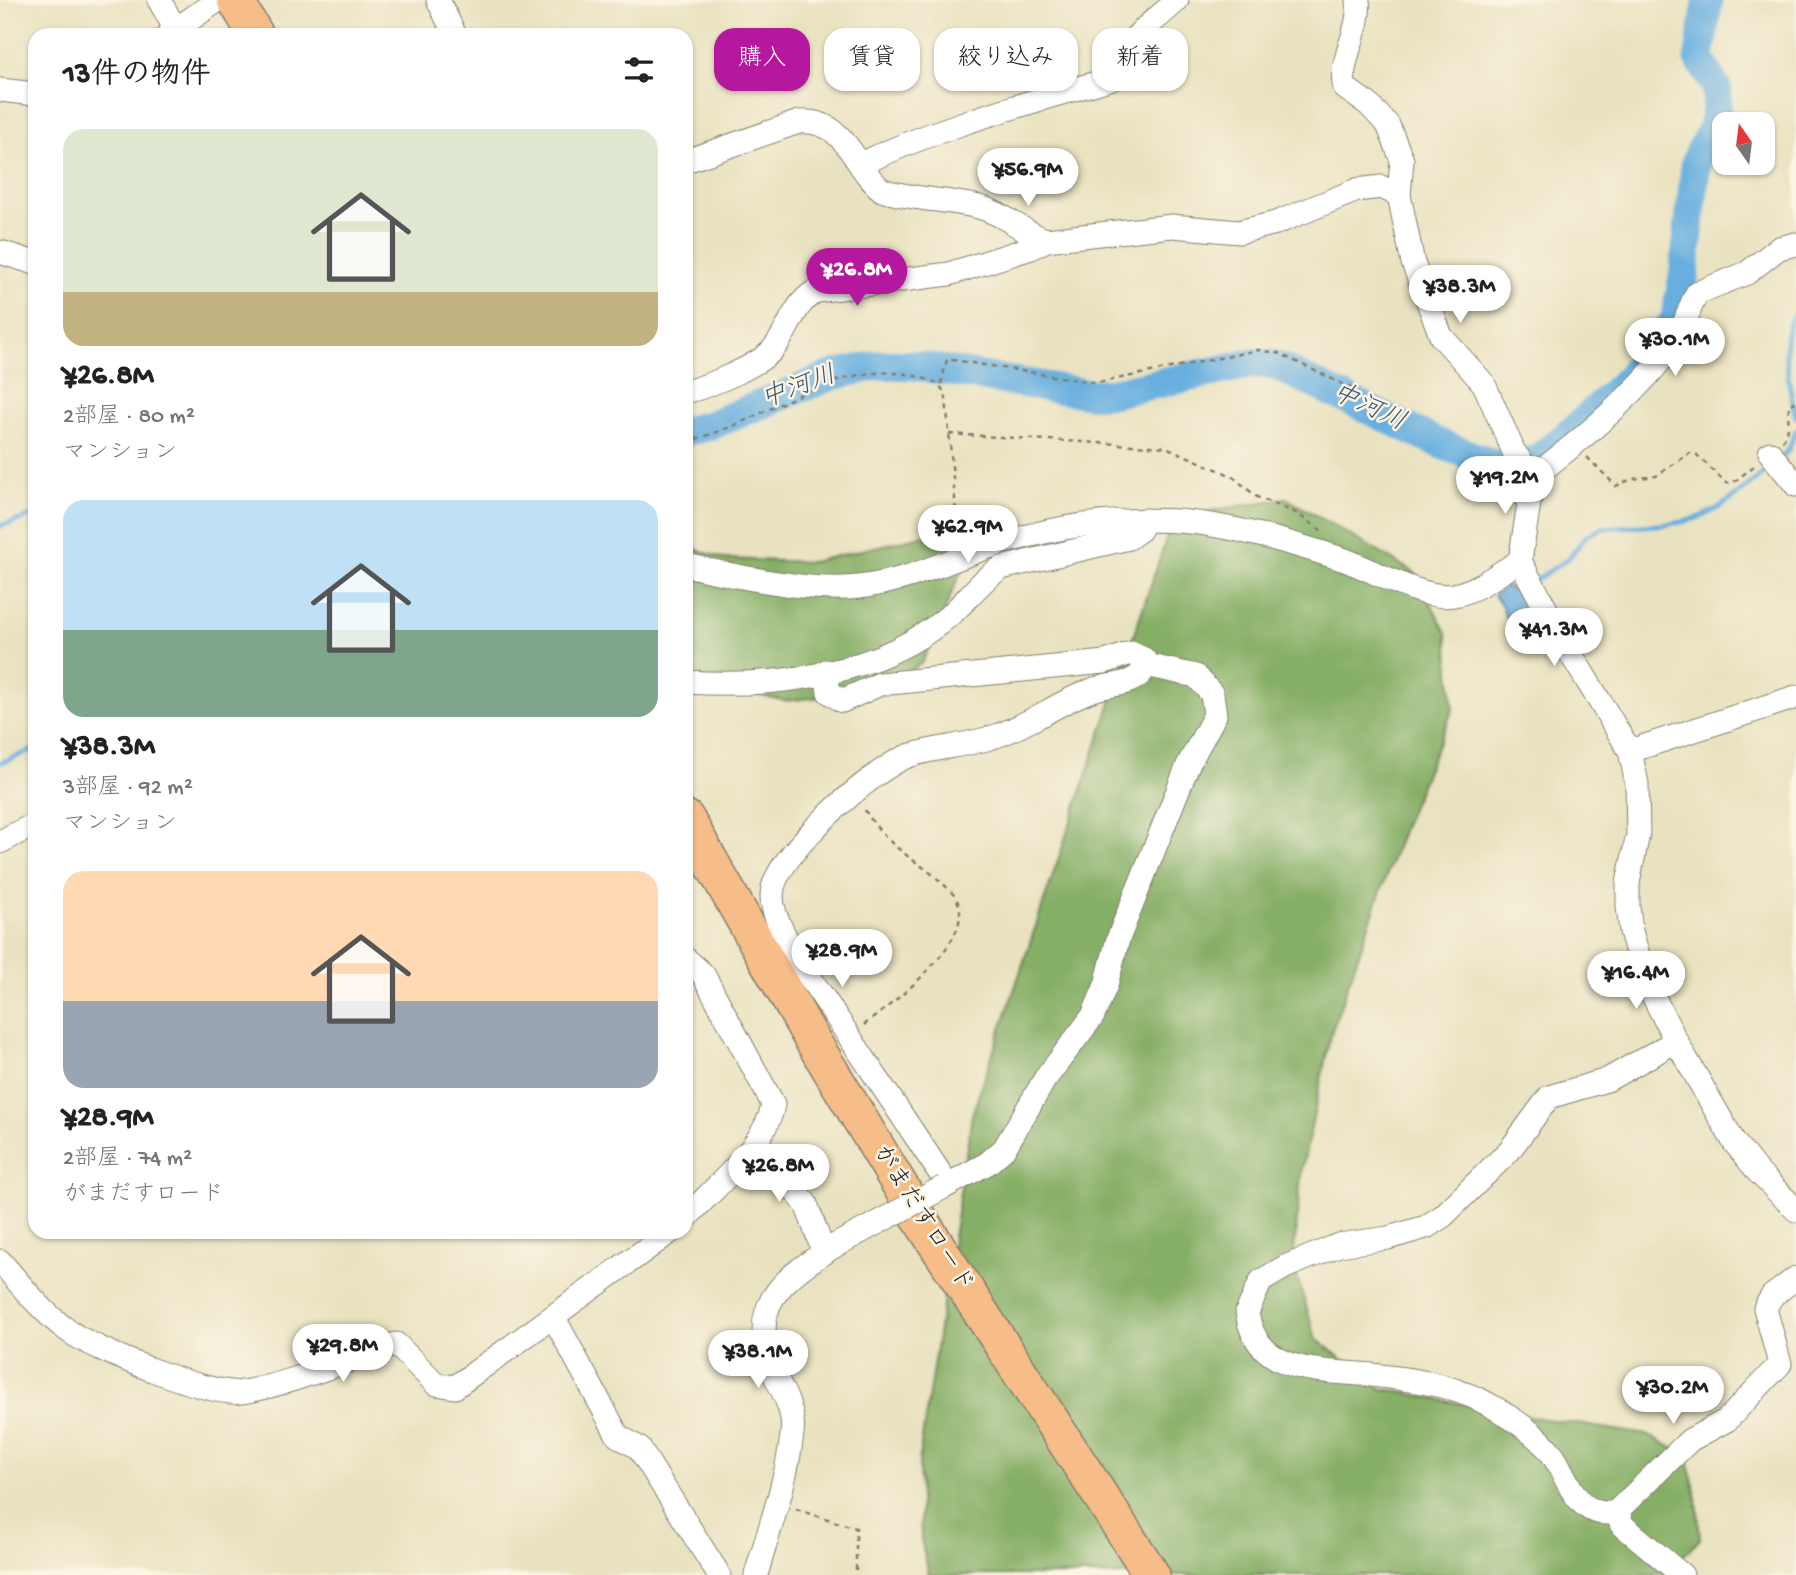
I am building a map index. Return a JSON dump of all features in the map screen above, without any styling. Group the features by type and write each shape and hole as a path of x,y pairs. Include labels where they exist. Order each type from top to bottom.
{"highway":[{"path":"235,0 252,28"},
{"path":"248,0 262,28"},
{"name":"がまだすロード","path":"693,830 811,1038 925,1227 1152,1575"}],"street":[{"path":"159,0 173,28"},
{"path":"182,28 218,0"},
{"path":"438,0 452,28"},
{"path":"861,164 908,141 959,123 1116,77 1121,58 1139,33 1177,0"},
{"path":"1357,0 1357,24 1343,81 1349,93 1368,104 1388,125 1402,160 1399,195 1413,263 1441,336 1484,384 1524,466 1520,561 1630,751 1639,810 1638,834 1628,883 1631,931 1645,980 1676,1041 1734,1142 1758,1172 1796,1210"},
{"path":"0,90 28,93"},
{"path":"693,159 799,122 814,121 833,131 873,183 882,190 979,206 997,213 1026,234 1046,240"},
{"path":"693,389 728,376 767,355 775,348 790,318 808,296 816,291 949,274 1031,248 1046,240 1172,226 1238,232 1267,226 1357,190 1381,187 1399,195"},
{"path":"1524,466 1575,445 1656,366 1678,337 1697,293 1747,273 1779,248 1796,244"},
{"path":"0,252 28,261"},
{"path":"1774,459 1796,485"},
{"path":"693,566 818,587 857,588 916,575 985,548 1060,528 1146,520 1222,528 1291,545 1341,559 1437,596 1468,591 1520,561"},
{"path":"693,682 760,681 869,662 909,644 950,615 991,573 1001,568 1129,538 1140,530 1146,520"},
{"path":"826,671 829,691 834,699 842,701 853,699 880,684 1105,662 1131,653 1144,659 1146,665 1139,677 1130,682 1092,690 996,736 906,757 855,793 816,826 775,880 772,900 793,952 946,1186"},
{"path":"756,1575 793,1433 792,1418 772,1367 765,1321 770,1299 787,1277 830,1249 988,1163 1004,1149 1045,1079 1093,1016 1106,985 1118,939 1188,765 1215,715 1212,694 1196,676 1146,665"},
{"path":"1630,751 1796,697"},
{"path":"0,842 28,828"},
{"path":"693,965 703,974 773,1104 769,1121 755,1143 693,1210"},
{"path":"1676,1041 1607,1080 1549,1097 1509,1151 1443,1216 1426,1227 1388,1238 1339,1245 1285,1267 1261,1281 1247,1312 1254,1334 1264,1349 1277,1359 1304,1370 1371,1376 1456,1390 1480,1399 1537,1438 1550,1452 1584,1506 1594,1512 1617,1513 1690,1440 1727,1420 1780,1364 1765,1308 1772,1296 1796,1278"},
{"path":"755,1143 806,1205 830,1249"},
{"path":"0,1261 34,1301 68,1332 146,1369 195,1384 240,1393 396,1345 436,1384 455,1387 661,1239"},
{"path":"554,1318 618,1436 639,1448 719,1575"},
{"path":"1617,1513 1621,1524 1682,1575"}],"path":[{"path":"978,532 964,531 957,523 946,398 941,386 947,359 1097,383 1258,350 1278,353 1355,390"},
{"path":"693,438 854,377 892,373 912,375 941,386"},
{"path":"1575,445 1616,486 1632,479 1656,476 1690,453 1696,454 1724,482 1731,483 1774,459 1786,435 1790,404 1796,402"},
{"path":"949,433 1166,447 1232,475 1257,497 1296,513 1329,535"},
{"path":"847,1037 905,994 930,971 954,931 959,910 952,893 894,848 874,825 855,793"},
{"path":"776,1503 856,1528 856,1575"}],"green space":[{"path":"1286,498 1415,573 1447,634 1453,709 1404,825 1331,1033 1301,1174 1293,1263 1316,1339 1380,1388 1514,1414 1647,1435 1687,1455 1697,1499 1700,1539 1664,1575 929,1575 921,1539 919,1458 972,1115 1171,525 1192,514"},
{"path":"943,531 964,543 963,567 922,663 892,682 837,695 786,701 693,681 693,548 724,559 811,562"}],"water":[{"path":"1507,586 1509,589 1520,586 1528,608 1523,613 1506,619 1501,604 1493,595"}],"waterway":[{"name":"中河川","path":"693,429 708,426 833,375 879,365 912,365 1091,394 1112,393 1254,363 1275,365 1443,445 1491,463 1513,466 1538,459 1627,380 1675,320 1684,274 1696,161 1713,126 1717,109 1717,89 1699,58 1708,0"},
{"path":"1796,313 1790,322 1786,348 1788,378 1796,417"},
{"path":"1781,458 1789,449 1796,430"},
{"path":"1537,579 1568,559 1586,536 1603,528 1672,524 1705,515 1736,496 1774,464"},
{"path":"0,526 28,517"},
{"name":"中河川","path":"0,763 28,752"}]}
